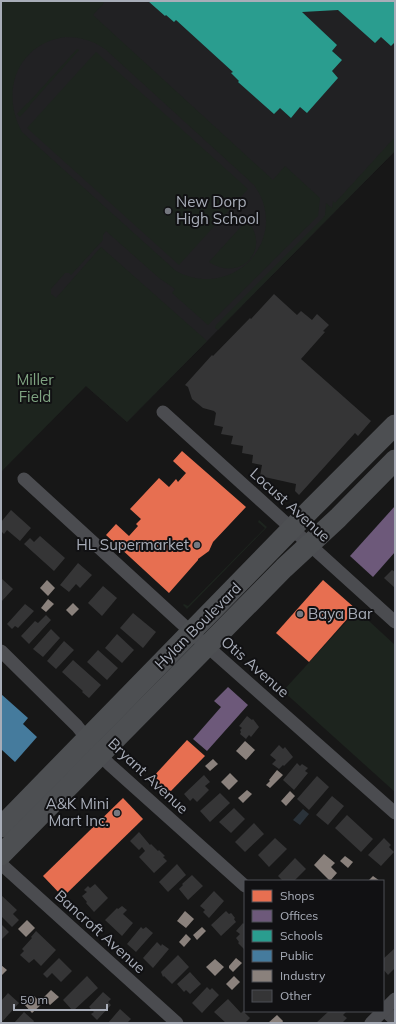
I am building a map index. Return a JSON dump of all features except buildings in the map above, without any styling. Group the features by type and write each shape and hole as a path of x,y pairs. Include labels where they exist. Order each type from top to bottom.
{"main road":[{"name":"Hylan Boulevard","path":"1,855 32,809 87,738 292,529 394,428"},
{"name":"Hylan Boulevard","path":"1,827 32,809 100,755 284,568 338,518 395,460"}],"street":[{"name":"Locust Avenue","path":"163,412 395,622"},
{"name":"Otis Avenue","path":"24,479 191,632 395,813"},
{"name":"Bryant Avenue","path":"1,650 77,726 100,755 244,885"},
{"name":"Bancroft Avenue","path":"1,864 177,1023"},
{"path":"384,1009 395,999"},
{"path":"384,1011 395,1020"},
{"path":"371,1023 381,1012"}],"shaded area":[{"name":"New Dorp High School","path":"1,1 395,1 395,151 127,422 86,386 22,335"},
{"path":"303,809 309,814 300,825 293,820"}],"green space":[{"name":"Miller Field","path":"1,1 102,1 104,3 93,15 273,180 285,166 320,198 318,216 208,325 172,293 175,289 159,278 106,231 103,235 103,240 71,275 69,273 65,273 51,289 51,294 56,298 101,247 207,341 127,422 86,386 1,472","holes":["70,37 91,41 105,49 254,185 264,205 266,225 261,244 251,260 236,271 218,278 197,278 176,271 22,132 16,117 13,101 13,86 17,72 24,60 35,49 48,41"]},
{"path":"77,49 79,50 20,117 17,114"},
{"path":"96,52 248,189 179,265 27,128"},
{"path":"395,137 395,151 218,330 215,328 216,325 323,218 325,215 326,203 332,208 333,201 335,203"},
{"path":"247,220 254,231 256,242 254,252 249,260 242,266 232,268 221,267 209,262"},
{"path":"259,520 267,527 187,609 183,605 188,606 265,528 258,522"},
{"path":"357,610 395,645 395,792 283,691"}],"place":[{"name":"New Dorp High School","path":"168,211"},
{"name":"HL Supermarket","path":"197,545"},
{"name":"Baya Bar","path":"300,614"},
{"name":"A&K Mini Mart Inc.","path":"117,813"}]}
